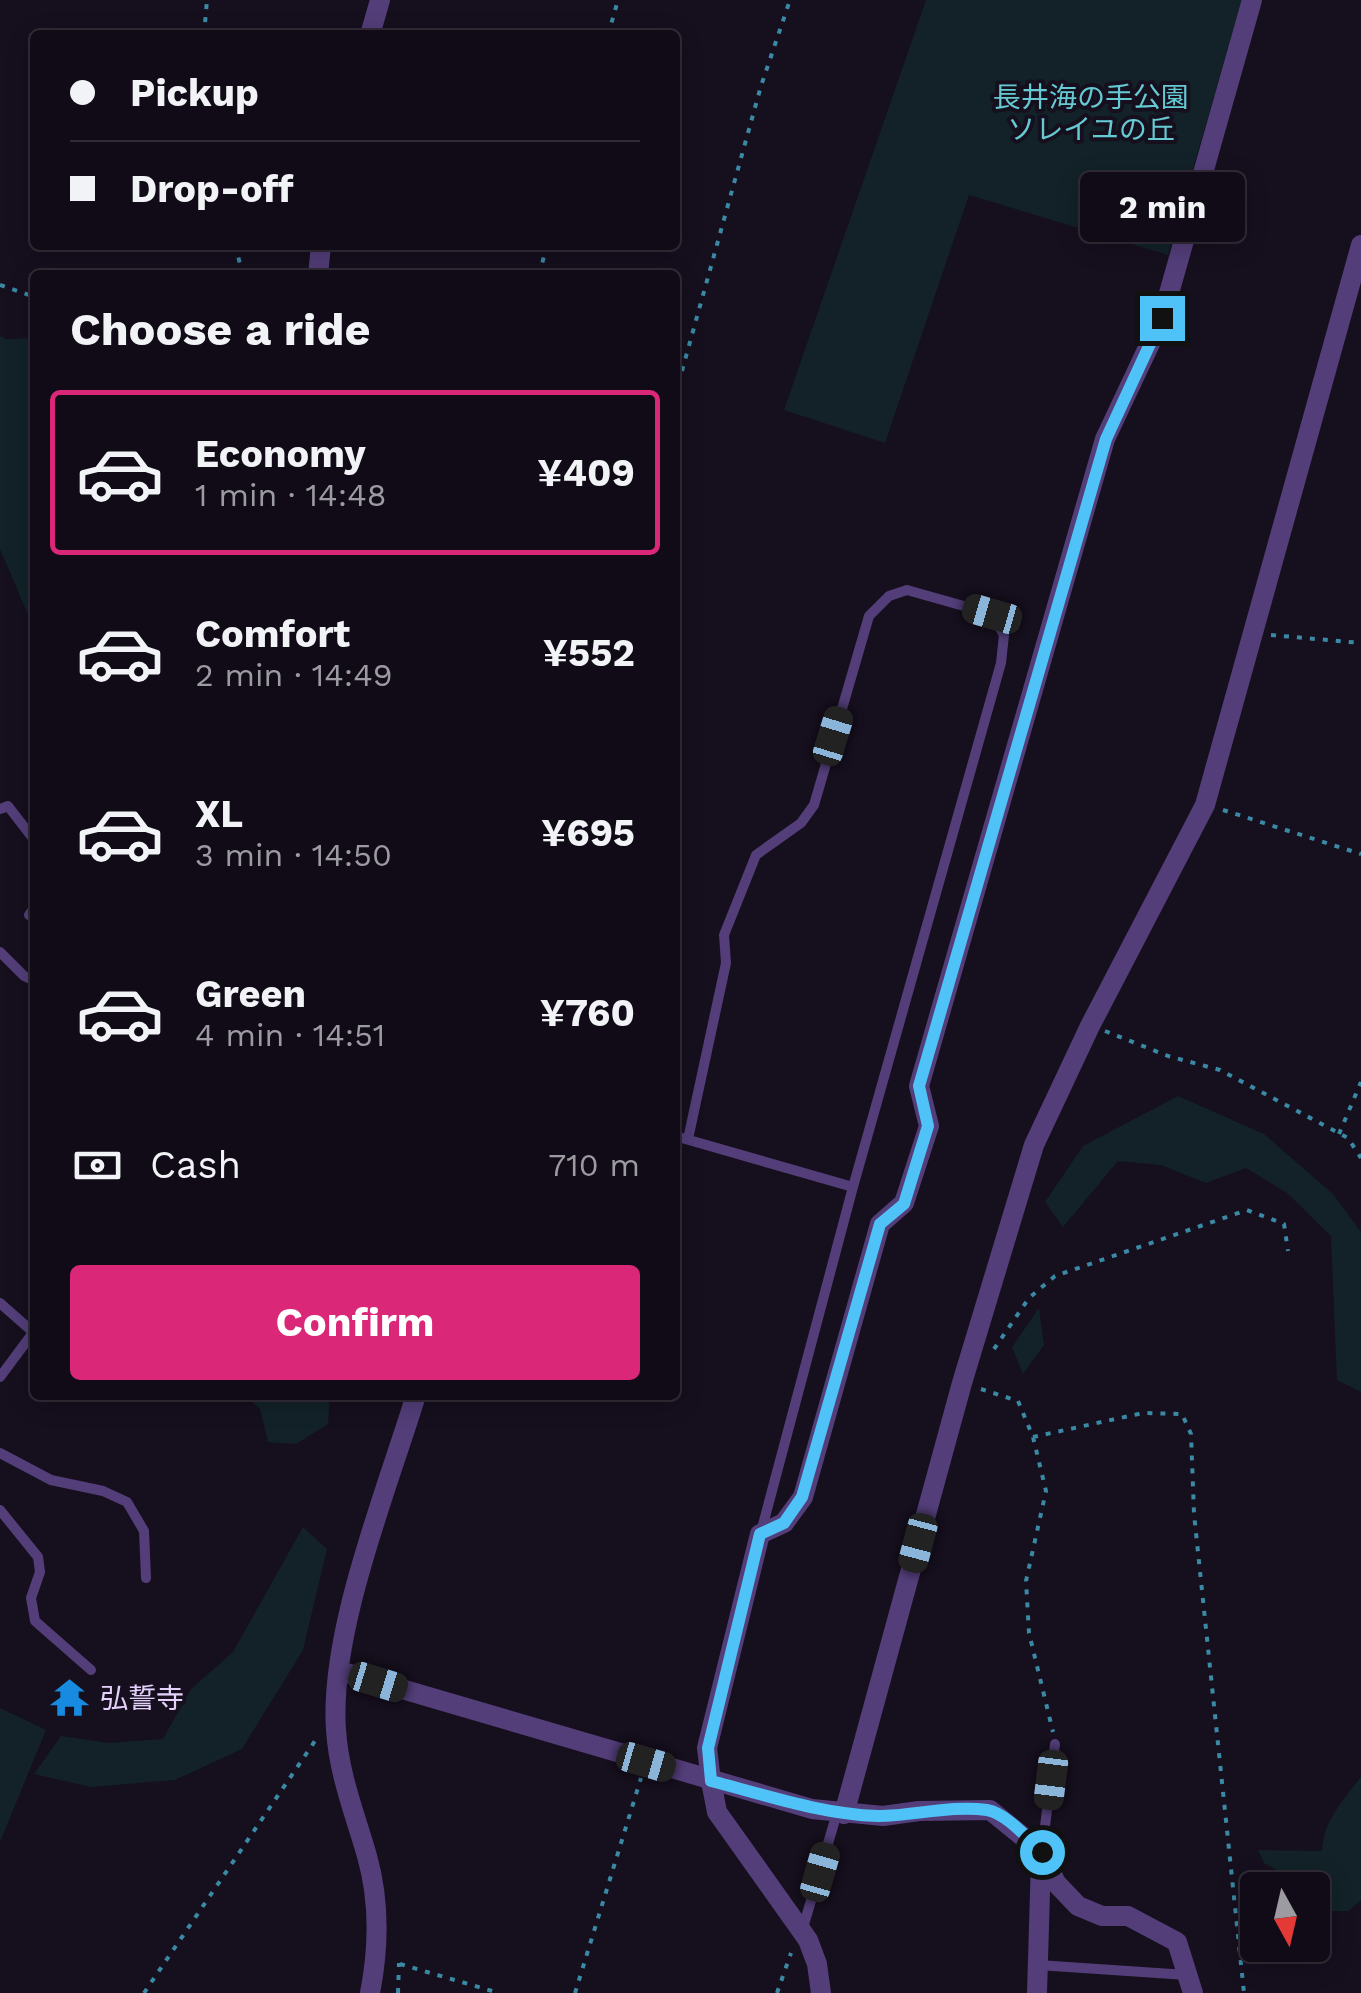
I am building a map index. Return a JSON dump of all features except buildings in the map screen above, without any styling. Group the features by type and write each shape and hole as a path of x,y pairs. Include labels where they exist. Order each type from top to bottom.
{"street":[{"path":"371,30 380,0"},
{"path":"821,1993 817,1964 802,1931 718,1812 708,1748 760,1534 784,1523 802,1497 880,1224 904,1204 909,1188 928,1126 919,1086 1100,458 1162,318 1252,0"},
{"path":"841,1813 962,1383 1034,1145 1090,1026 1205,805 1361,245"},
{"path":"370,1993 377,1957 376,1905 368,1859 344,1786 336,1710 352,1602 414,1400"},
{"path":"340,1671 711,1781 841,1813 882,1816 990,1810 1042,1852 1056,1883 1078,1906 1102,1916 1128,1916 1177,1942 1190,1984"},
{"path":"1037,1993 1042,1852"}],"lane":[{"path":"688,1139 726,963 724,935 756,855 801,824 814,804 869,616 889,596 907,590 992,614 1004,635 1001,662 760,1534"},
{"path":"0,809 8,806 30,834"},
{"path":"0,952 30,979"},
{"path":"680,1137 853,1187"},
{"path":"0,1303 30,1328"},
{"path":"0,1377 30,1336"},
{"path":"0,1453 51,1480 104,1491 127,1502 144,1531 146,1578"},
{"path":"0,1510 38,1557 40,1572 31,1598 35,1621 92,1670"},
{"path":"1042,1852 1055,1744"},
{"path":"802,1931 841,1813"},
{"path":"1038,1966 1190,1984"}],"path":[{"path":"204,30 207,0"},
{"path":"609,30 618,0"},
{"path":"680,378 761,86 790,0"},
{"path":"0,286 30,295"},
{"path":"1252,634 1361,642"},
{"path":"1205,805 1361,854"},
{"path":"1090,1026 1168,1056 1220,1070 1348,1138 1361,1158"},
{"path":"1339,1134 1361,1082"},
{"path":"986,1359 1030,1298 1054,1276 1248,1210 1284,1224 1288,1251"},
{"path":"962,1383 1018,1401 1046,1490 1026,1582 1029,1632 1055,1744"},
{"path":"1032,1437 1143,1414 1182,1414 1191,1434 1194,1514 1244,1993"},
{"path":"144,1993 336,1710"},
{"path":"575,1993 646,1762"},
{"path":"777,1993 802,1931"},
{"path":"377,1957 499,1993"},
{"path":"398,1993 400,1964"}],"green space":[{"name":"長井海の手公園 ソレイユの丘","path":"926,0 1242,0 1168,255 969,195 885,443 784,410"},
{"path":"0,336 30,338 30,619 0,549"},
{"path":"1178,1096 1264,1134 1333,1194 1361,1232 1361,1392 1337,1380 1331,1236 1287,1193 1246,1168 1206,1183 1161,1165 1118,1161 1063,1227 1045,1202 1083,1146"},
{"path":"1039,1308 1044,1345 1023,1374 1012,1347"},
{"path":"250,1400 330,1400 328,1424 296,1444 268,1442 260,1409"},
{"path":"303,1527 327,1549 303,1650 242,1749 175,1780 91,1787 34,1774 61,1736 109,1743 163,1739 191,1689 233,1652"},
{"path":"0,1708 46,1730 0,1842"},
{"path":"1361,1777 1361,1900 1349,1911 1330,1911 1330,1872 1280,1872 1264,1863 1258,1850 1322,1851 1330,1820"}],"place":[{"name":"弘誓寺","path":"70,1698"}],"route":[{"path":"1042,1852 990,1810 882,1816 844,1814 711,1781 708,1748 760,1534 784,1523 802,1497 880,1224 904,1204 928,1126 919,1086 1106,439 1162,318"}]}
